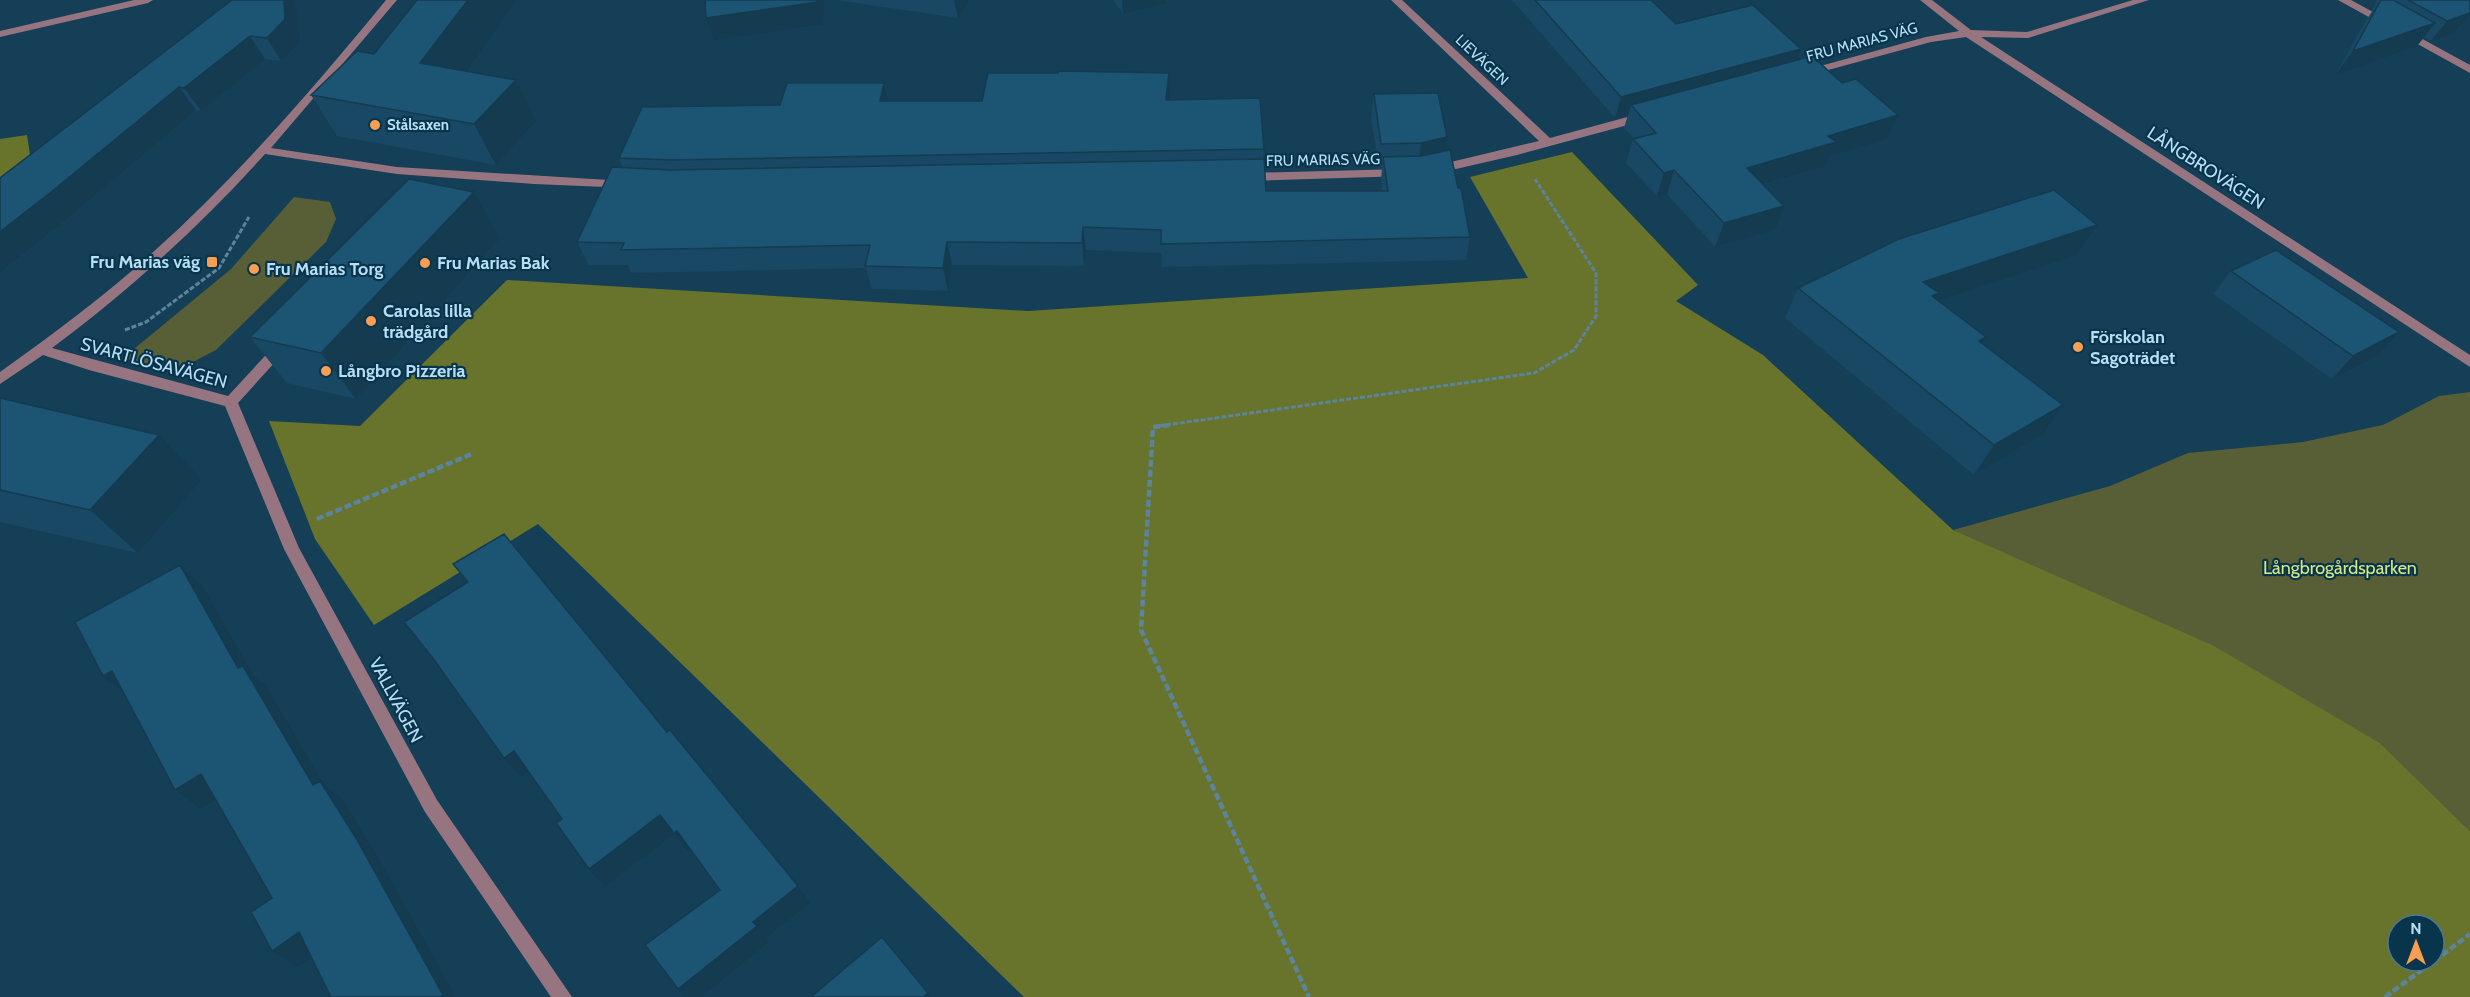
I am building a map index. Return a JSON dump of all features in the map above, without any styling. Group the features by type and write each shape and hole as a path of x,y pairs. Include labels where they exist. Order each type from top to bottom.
{"street":[{"path":"0,34 148,0"},
{"name":"SVARTLÖSAVÄGEN","path":"0,379 42,350 156,256 213,202 262,150 392,0"},
{"name":"LIEVÄGEN","path":"1396,0 1547,142"},
{"name":"LÅNGBROVÄGEN","path":"1925,0 1968,33 2470,363"},
{"name":"FRU MARIAS VÄG","path":"1795,75 1930,39 1968,33 2028,35 2144,0"},
{"path":"2343,0 2470,70"},
{"name":"FRU MARIAS VÄG","path":"1228,177 1418,173 1517,151 1660,112"},
{"path":"262,150 441,181 633,185"},
{"name":"SVARTLÖSAVÄGEN","path":"42,350 89,365 231,402 291,335"},
{"name":"VALLVÄGEN","path":"231,402 285,532 431,806 562,997"}],"path":[{"path":"1309,997 1141,630 1153,427 1534,373 1574,350 1596,316 1596,273 1517,151"},
{"path":"285,532 474,453"},
{"path":"2446,952 2470,934"},
{"path":"2385,997 2418,973"}],"green space":[{"path":"27,135 32,168 0,206 0,139"},
{"path":"1572,152 1698,285 1676,301 1763,355 1953,530 2214,646 2380,743 2470,831 2470,997 1024,997 538,524 374,625 315,539 269,421 360,426 507,280 1028,311 1528,278 1470,177"},
{"path":"294,197 330,202 336,219 326,242 216,350 183,367 148,365 123,358 231,269"},
{"name":"Långbrogårdsparken","path":"2470,392 2470,831 2380,743 1953,530 2110,486 2188,453 2303,442 2383,425 2439,396"}],"building":[{"path":"232,0 284,0 285,19 267,38 250,36 184,88 179,87 0,232 0,178"},
{"path":"417,0 468,0 420,63 516,80 474,124 311,95 357,51 374,54"},
{"path":"705,0 817,0 817,2 706,18"},
{"path":"1535,0 1651,0 1676,24 1753,5 1801,49 1621,97"},
{"path":"2381,0 2393,0 2435,23 2353,51"},
{"path":"2408,0 2470,0 2470,13 2447,21"},
{"path":"1812,56 1842,83 1856,79 1898,115 1828,136 1836,142 1747,168 1784,206 1724,223 1674,170 1664,173 1633,139 1656,133 1631,105"},
{"path":"1059,71 1169,73 1166,100 1260,98 1264,149 672,160 619,158 642,107 780,105 787,83 884,83 880,101 982,101 988,73 1058,73"},
{"path":"1438,93 1447,137 1421,143 1381,144 1374,94"},
{"path":"1450,150 1458,188 1461,188 1470,237 1161,244 1161,230 1083,227 1082,243 947,242 943,268 865,266 870,245 621,250 624,243 577,242 612,167 671,170 1264,159 1266,191 1388,191 1383,157 1421,156"},
{"path":"409,179 474,192 321,353 250,337"},
{"path":"2054,190 2097,225 1923,282 1939,293 1932,296 1986,337 1979,341 2063,405 1994,445 1798,288 1899,239"},
{"path":"2276,250 2399,332 2353,356 2231,271"},
{"path":"0,398 159,435 90,510 0,490"},
{"path":"504,534 667,732 670,730 798,886 753,922 757,926 678,989 645,945 720,890 677,831 674,833 660,815 589,869 556,823 562,819 514,751 504,758 432,657 404,622 468,582 453,564"},
{"path":"180,565 238,668 243,666 313,785 320,781 356,838 443,995 440,997 331,997 299,932 272,951 251,912 272,898 201,774 175,790 112,671 103,676 75,622"},
{"path":"882,937 928,993 923,997 811,997"}],"place":[{"name":"Stålsaxen","path":"375,125"},
{"name":"Fru Marias väg","path":"212,262"},
{"name":"Fru Marias Bak","path":"425,263"},
{"name":"Fru Marias Torg","path":"254,269"},
{"name":"Carolas lilla trädgård","path":"371,321"},
{"name":"Förskolan Sagoträdet","path":"2078,347"},
{"name":"Långbro Pizzeria","path":"326,371"}]}
